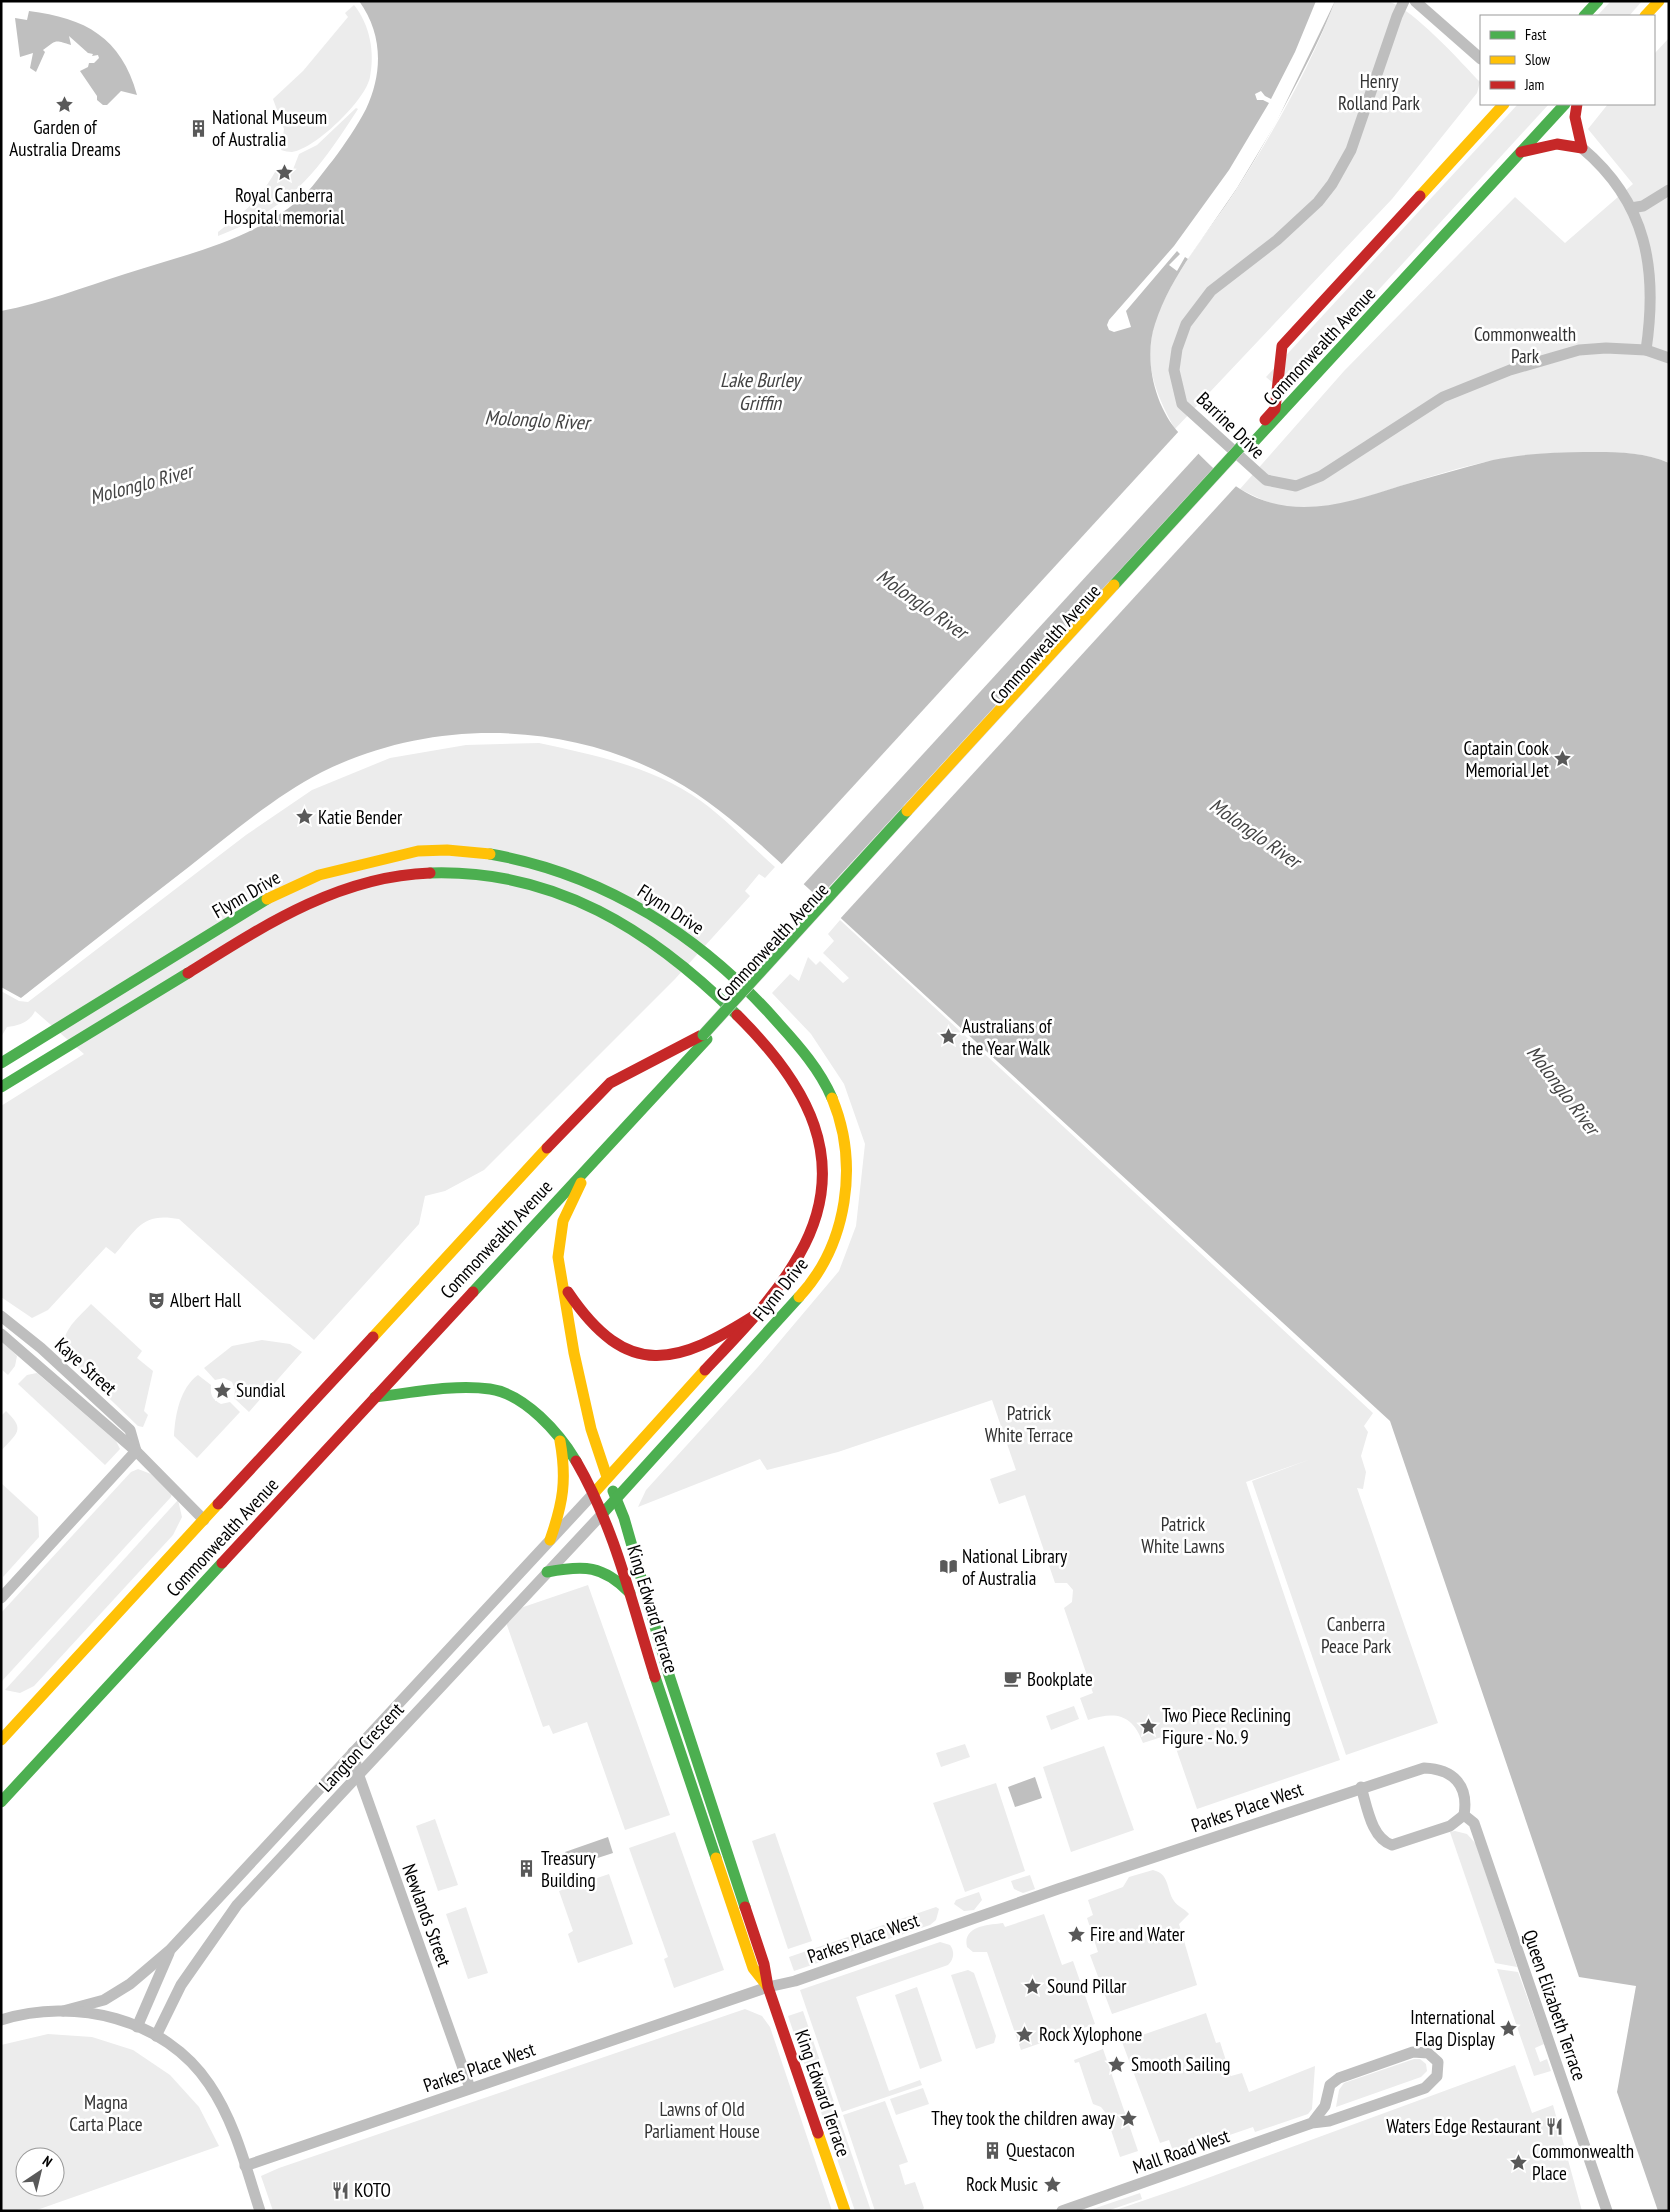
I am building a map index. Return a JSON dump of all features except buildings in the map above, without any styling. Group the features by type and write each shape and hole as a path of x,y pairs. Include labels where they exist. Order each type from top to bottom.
{"main road":[{"path":"1585,15 1598,1"},
{"path":"1646,15 1659,1"},
{"path":"1487,122 1494,105"},
{"name":"Commonwealth Avenue","path":"1,1740 536,1159 610,1084 705,1037 778,962 1248,443 1275,409 1282,346 1503,105"},
{"name":"Commonwealth Avenue","path":"1,1802 591,1162 1248,443 1564,105"},
{"path":"1521,152 1557,144 1582,148 1576,118 1577,105"},
{"name":"Flynn Drive","path":"1,1063 245,913 303,881 418,851 454,850 498,854 560,870 598,885 644,910 689,940 733,976 776,1019 822,1077 834,1103 842,1131 848,1183 844,1212 836,1238 823,1266 803,1293 616,1498"},
{"name":"Flynn Drive","path":"1,1087 268,925 336,892 398,875 442,872 504,879 575,898 670,954 716,994 778,1058 809,1107 819,1134 823,1163 821,1191 815,1219 804,1246 756,1314 607,1477"},
{"name":"King Edward Terrace","path":"591,1162 561,1228 558,1257 591,1428 616,1498 668,1672 764,1964 768,1987 845,2211"},
{"path":"561,1279 587,1323 602,1336 637,1354 664,1356 695,1350 719,1339 756,1314"},
{"name":"King Edward Terrace","path":"375,1397 462,1387 492,1389 531,1408 559,1436 594,1492 604,1512 658,1686 752,1968 768,1987"},
{"path":"550,1540 562,1504 566,1483 559,1436"},
{"name":"Langton Crescent","path":"594,1492 607,1477"},
{"name":"Langton Crescent","path":"604,1512 616,1498"},
{"path":"548,1572 571,1567 597,1568 613,1577 630,1593"}],"street":[{"name":"Barrine Drive","path":"1404,1 1397,16 1351,150 1332,184 1318,202 1277,240 1211,291 1186,324 1177,349 1174,370 1182,404 1266,480 1296,486 1321,476 1443,397 1510,370 1579,350 1606,348 1646,350 1669,358"},
{"path":"1415,1 1480,58"},
{"path":"1582,148 1618,187 1631,208 1645,247 1652,285 1651,319 1646,350"},
{"path":"1631,208 1643,206 1669,190"},
{"name":"Kaye Street","path":"1,1316 41,1348 130,1430 136,1451"},
{"name":"Kaye Street","path":"1,1334 136,1451 204,1520"},
{"path":"1,1598 136,1451"},
{"name":"Langton Crescent","path":"64,2011 104,2000 130,1984 170,1950 594,1492"},
{"name":"Langton Crescent","path":"156,2036 181,1985 237,1905 604,1512"},
{"path":"415,1685 428,1700"},
{"name":"Newlands Street","path":"353,1752 359,1776 470,2088"},
{"name":"Parkes Place West","path":"245,2166 768,1987 795,1981 1058,1889 1361,1787 1424,1768 1435,1768 1446,1772 1462,1788 1466,1802 1464,1815"},
{"path":"1361,1787 1377,1834 1385,1842 1392,1845 1450,1826 1464,1815"},
{"name":"Queen Elizabeth Terrace","path":"1464,1815 1474,1823 1608,2211"},
{"name":"Langton Crescent","path":"1,2020 35,2012 64,2011 102,2015 137,2027 170,1950"},
{"path":"137,2027 156,2036 187,2059 209,2083 228,2118 260,2211"},
{"name":"Mall Road West","path":"1062,2211 1312,2123 1329,2121 1428,2087 1438,2076 1438,2062 1428,2053 1413,2052 1339,2078 1330,2085 1325,2106 1312,2123"}],"green space":[{"name":"Henry Rolland Park","path":"1335,1 1386,1 1396,5 1422,23 1480,82 1477,93 1392,199 1175,429 1159,397 1152,375 1150,352 1156,321 1174,281 1237,189 1278,122 1315,49"},
{"path":"1611,1 1642,1 1630,15 1598,15"},
{"path":"354,5 364,21 370,39 372,58 370,77 366,87 350,110 326,133 302,149 292,152 281,150 284,129 273,99 303,71 348,17 345,13"},
{"name":"Commonwealth Park","path":"1669,38 1669,463 1640,455 1601,452 1567,452 1519,456 1457,469 1353,501 1310,508 1276,505 1240,489 1344,371 1515,197 1565,243 1633,184 1588,129 1607,105 1655,105 1655,53"},
{"path":"1517,105 1548,105 1284,393 1266,377"},
{"path":"356,108 358,109 329,152 300,186 265,213 244,225 218,236 218,232 256,199 275,172 282,174 292,172 299,154 317,145"},
{"path":"539,743 623,764 664,779 701,801 775,867 765,878 759,874 745,891 750,896 675,979 484,1170 445,1191 425,1196 419,1224 314,1340 179,1219 167,1217 148,1220 141,1224 115,1254 106,1247 48,1310 32,1318 1,1297 1,1106 84,1054 35,1011 23,1023 7,1027 1,1037 1,991 19,1001 28,1002 246,835 312,790 390,758 466,745"},
{"path":"840,920 1373,1413 1364,1426 1368,1432 1361,1456 1366,1472 1363,1489 1357,1488 1438,1723 1346,1755 1252,1481 1311,1459 1246,1482 1340,1760 1197,1809 1171,1734 1143,1743 1134,1726 1122,1717 1107,1716 1088,1720 1080,1698 1093,1693 1064,1608 1072,1602 1073,1590 1067,1583 1055,1583 1025,1495 999,1504 990,1479 1016,1470 992,1400 838,1452 767,1470 760,1459 638,1507 646,1490 758,1367 839,1271 856,1226 865,1144 844,1084 811,1034 772,993 790,974 799,981 808,957 816,965 820,961 843,983 849,978 823,953 834,941 828,934"},
{"name":"Albert Hall","path":"91,1304 142,1351 137,1358 153,1371 144,1411 148,1415 143,1427 138,1426 65,1356 63,1348 66,1334 74,1321"},
{"path":"1,1339 17,1356 15,1366 8,1375 1,1369"},
{"path":"262,1340 290,1344 302,1352 249,1412 234,1398 235,1390 232,1382 224,1378 215,1380 204,1368 232,1346"},
{"path":"37,1373 116,1441 120,1449 105,1465 18,1384 27,1375"},
{"path":"198,1375 211,1385 211,1394 216,1400 221,1404 230,1402 240,1412 197,1458 174,1436 177,1411 183,1394 192,1380"},
{"path":"6,1411 16,1423 17,1431 1,1451 1,1416"},
{"path":"138,1469 151,1474 172,1493 171,1497 2,1681 1,1613 131,1472"},
{"path":"1,1483 38,1517 39,1537 3,1577"},
{"path":"178,1500 182,1517 173,1535 34,1686 20,1693 5,1690"},
{"path":"588,1585 670,1815 625,1830 587,1722 553,1734 549,1725 543,1727 503,1614"},
{"path":"1074,1706 1079,1719 1051,1730 1046,1716"},
{"path":"965,1744 970,1757 941,1767 936,1753"},
{"path":"1104,1746 1134,1830 1071,1852 1043,1767"},
{"path":"996,1783 1025,1871 965,1892 933,1803"},
{"path":"435,1819 458,1885 438,1891 416,1826"},
{"path":"1455,1831 1467,1834 1476,1844 1517,1967 1495,1963 1450,1832"},
{"path":"675,1832 724,1970 674,1988 664,1959 668,1957 629,1848"},
{"path":"775,1833 812,1941 788,1949 752,1841"},
{"path":"1153,1870 1165,1878 1174,1901 1189,1914 1179,1924 1197,1985 1112,2014 1090,1955 1098,1952 1087,1918 1093,1915 1088,1900 1123,1887 1129,1877"},
{"path":"609,1874 633,1944 578,1963 568,1934 573,1931 559,1891"},
{"path":"1030,1875 1035,1889 1023,1893 1014,1889 1011,1881"},
{"path":"979,1892 982,1900 974,1910 964,1911 954,1904 956,1900"},
{"path":"466,1907 488,1973 468,1979 446,1914"},
{"path":"936,1907 939,1909 936,1920 930,1925 794,1971 789,1957"},
{"path":"1044,1914 1062,1965 1073,1961 1095,2024 1021,2050 987,1952 973,1952 967,1947 967,1940 969,1934 978,1928 1003,1923 1005,1927"},
{"path":"940,1942 950,1945 953,1950 953,1958 948,1965 856,1997 889,2091 920,2080 922,2085 842,2112 800,1990"},
{"path":"1497,1969 1518,1972 1544,2044 1535,2048 1540,2062 1547,2059 1551,2071 1534,2076"},
{"path":"968,1970 974,1973 996,2036 994,2043 976,2049 951,1975"},
{"path":"917,1987 942,2061 920,2069 895,1995"},
{"name":"Lawns of Old Parliament House","path":"745,2009 762,2016 770,2027 832,2211 273,2211 261,2176 279,2168"},
{"path":"803,2011 871,2211 855,2211 788,2016"},
{"path":"1206,2013 1216,2043 1220,2042 1231,2076 1242,2073 1249,2092 1315,2066 1312,2109 1308,2114 1255,2132 1253,2127 1174,2154 1169,2140 1160,2143 1122,2042"},
{"name":"Magna Carta Place","path":"48,2034 92,2037 133,2050 170,2075 199,2107 219,2146 34,2211 1,2211 1,2045"},
{"path":"1103,2049 1138,2151 1120,2157 1105,2112 1101,2107 1093,2104 1079,2062 1075,2063 1074,2060"},
{"path":"1414,2059 1420,2059 1426,2064 1427,2071 1421,2077 1336,2107 1339,2090 1344,2083"},
{"path":"1515,2065 1532,2113 1553,2105 1582,2211 1113,2211 1186,2186"},
{"path":"923,2088 929,2104 896,2115 890,2099"},
{"path":"885,2101 908,2162 899,2165 905,2185 915,2182 924,2208 921,2211 875,2211 843,2115"},
{"path":"1140,2193 1142,2199 1107,2211 1087,2211"}],"water":[{"name":"Lake Burley Griffin","path":"359,1 1335,1 1313,50 1269,135 1236,190 1180,271 1162,306 1152,338 1150,352 1151,367 1163,410 1171,422 1206,461 1235,485 1257,498 1293,507 1311,507 1347,502 1493,460 1527,455 1561,452 1617,452 1648,456 1669,463 1669,2211 1658,2211 1617,2092 1636,1986 1579,1977 1390,1421 761,845 707,801 672,779 631,760 588,745 543,737 498,733 453,735 408,742 364,754 322,772 270,804 21,998 1,987 1,311 48,299 216,245 259,226 280,214 304,196 342,148 366,109 372,95 378,68 378,54 373,27"},
{"path":"29,11 67,19 84,25 98,34 111,45 121,58 130,75 137,95 121,91 107,105 103,105 97,100 97,96 80,71 88,67 89,63 94,63 99,58 98,55 92,56 93,54 88,53 69,36 71,45 59,41 54,42 43,50 45,52 36,72 30,68 33,53 20,57 15,18 27,20"},
{"path":"1035,1777 1042,1798 1015,1807 1008,1787"},
{"path":"608,1837 613,1853 570,1867 565,1852"}],"pier":[{"path":"1316,1 1335,1 1276,123 1237,188 1188,259 1185,257 1177,271 1169,265 1180,254 1177,251 1126,311 1131,327 1114,332 1109,330 1107,325 1109,320 1174,246 1229,170 1269,103 1257,100 1255,94 1261,91 1271,99 1295,52"},
{"path":"1180,430 1200,452 802,886 780,866"},
{"path":"1216,466 1238,484 839,920 817,900"},
{"path":"1577,1977 1635,1988 1616,2093 1633,1988"}],"traffic: fast":[{"path":"1585,15 1598,1"},
{"path":"1251,445 1564,105"},
{"path":"1114,585 1246,441"},
{"path":"703,1035 907,811"},
{"path":"490,854 532,863 573,877 612,894 649,914 684,937 718,964 779,1024 815,1068 832,1098"},
{"path":"430,873 476,874 519,882 559,894 598,911 635,932 670,956 737,1015"},
{"path":"1,1063 267,899"},
{"path":"1,1087 188,973"},
{"path":"473,1292 707,1039"},
{"path":"604,1512 799,1297"},
{"path":"375,1397 461,1388 490,1389 503,1392 516,1398 540,1416 551,1427 576,1461"},
{"path":"613,1491 624,1518 668,1672 745,1907"},
{"path":"1,1802 222,1563"},
{"path":"547,1572 572,1568 592,1569 611,1577 630,1593"},
{"path":"655,1677 716,1858"}],"traffic: slow":[{"path":"1646,15 1659,1"},
{"path":"1420,196 1503,105"},
{"path":"907,811 1114,585"},
{"path":"267,899 319,875 418,851 447,850 490,854"},
{"path":"799,1297 816,1276 829,1253 838,1228 844,1202 846,1176 845,1149 840,1123 832,1098"},
{"path":"373,1337 547,1148"},
{"path":"581,1183 563,1221 558,1257 574,1353 591,1429 607,1477"},
{"path":"594,1493 705,1370"},
{"path":"550,1540 561,1503 563,1468 560,1441"},
{"path":"1,1740 218,1504"},
{"path":"716,1858 753,1968 768,1987"},
{"path":"818,2133 845,2211"}],"traffic: jam":[{"path":"1521,152 1557,144 1582,148 1575,117 1577,105"},
{"path":"1265,420 1275,409 1282,346 1420,196"},
{"path":"188,973 274,921 303,906 364,883 397,876 430,873"},
{"path":"705,1370 768,1301 789,1271 799,1255 815,1220 822,1187 821,1156 814,1125 801,1096 783,1068 762,1041 737,1015"},
{"path":"547,1148 610,1083 702,1035"},
{"path":"222,1563 473,1292"},
{"path":"568,1292 590,1321 612,1340 633,1352 655,1356 678,1353 702,1345 757,1314"},
{"path":"218,1504 373,1337"},
{"path":"576,1461 602,1513 622,1567 655,1677"},
{"path":"745,1907 764,1964 768,1987 818,2133"}],"place":[{"name":"Garden of Australia Dreams","path":"65,104"},
{"name":"National Museum of Australia","path":"198,128"},
{"name":"Royal Canberra Hospital memorial","path":"284,172"},
{"name":"Captain Cook Memorial Jet","path":"1563,759"},
{"name":"Katie Bender","path":"304,817"},
{"name":"Australians of the Year Walk","path":"948,1037"},
{"name":"Albert Hall","path":"156,1300"},
{"name":"Sundial","path":"222,1390"},
{"name":"National Library of Australia","path":"948,1567"},
{"name":"Bookplate","path":"1013,1679"},
{"name":"Two Piece Reclining Figure - No. 9","path":"1148,1726"},
{"name":"Treasury Building","path":"527,1869"},
{"name":"Fire and Water","path":"1076,1934"},
{"name":"Sound Pillar","path":"1033,1986"},
{"name":"International Flag Display","path":"1509,2028"},
{"name":"Rock Xylophone","path":"1025,2034"},
{"name":"Smooth Sailing","path":"1117,2064"},
{"name":"They took the children away","path":"1129,2118"},
{"name":"Waters Edge Restaurant","path":"1555,2126"},
{"name":"Questacon","path":"992,2150"},
{"name":"Commonwealth Place","path":"1518,2162"},
{"name":"Rock Music","path":"1052,2184"},
{"name":"KOTO","path":"340,2190"}],"water label":[{"name":"Molonglo River","path":"537,420"},
{"name":"Molonglo River","path":"141,484"},
{"name":"Molonglo River","path":"922,604"},
{"name":"Molonglo River","path":"1255,833"},
{"name":"Molonglo River","path":"1563,1090"}],"park label":[{"name":"Patrick White Terrace","path":"1029,1424"},
{"name":"Patrick White Lawns","path":"1183,1535"},
{"name":"Canberra Peace Park","path":"1356,1635"}]}
